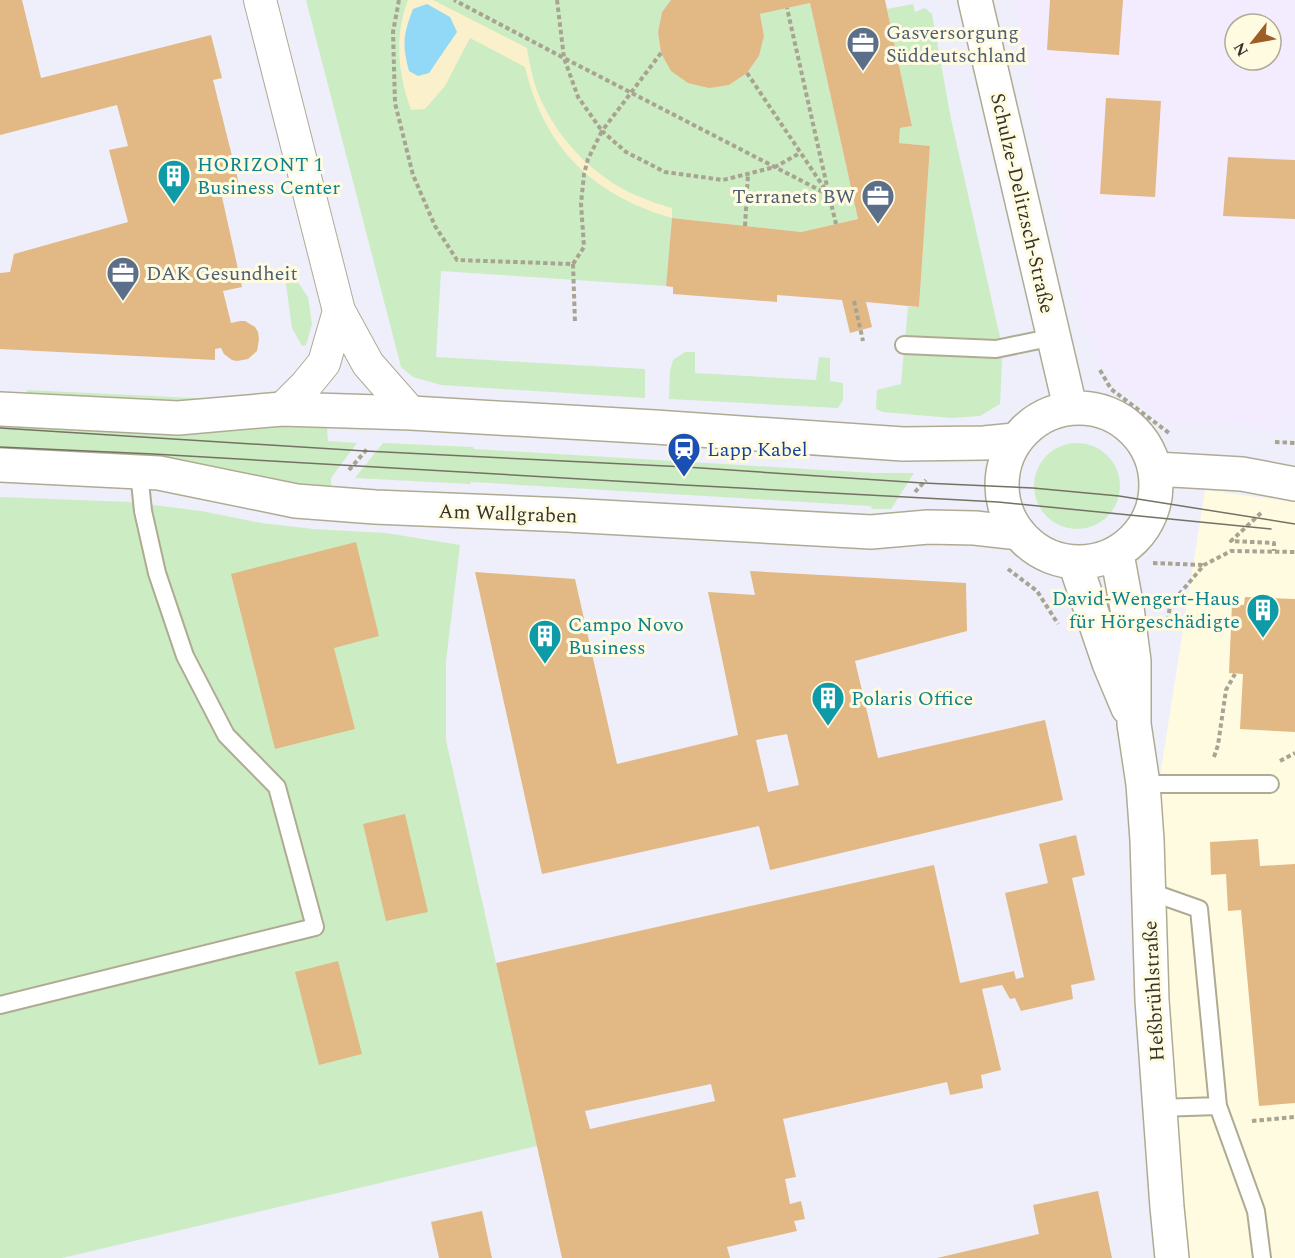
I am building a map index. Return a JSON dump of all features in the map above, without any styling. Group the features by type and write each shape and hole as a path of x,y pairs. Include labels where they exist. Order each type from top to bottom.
{"street":[{"path":"261,0 339,311 368,364 411,413"},
{"name":"Schulze-Delitzsch-Straße","path":"975,0 1070,407"},
{"path":"282,409 324,363 339,311"},
{"path":"1070,407 1099,409 1125,421 1145,442 1156,469 1155,503 1151,517 1134,540 1118,554 1097,562 1075,563 1044,554 1019,534 1004,502 1001,487 1004,462 1016,440 1030,423 1049,412 1070,407"},
{"path":"0,409 178,418 282,409 411,413 903,444 984,443 1016,440"},
{"name":"Am Wallgraben","path":"0,465 159,473 296,501 375,507 871,532 928,527 975,528 1019,534"},
{"path":"1156,469 1242,474 1295,484"},
{"name":"Heßbrühlstraße","path":"1118,554 1134,661 1134,724 1143,784 1152,1000 1172,1258"},
{"name":"Heßbrühlstraße","path":"1075,563 1109,663 1134,724"}],"lane":[{"path":"904,345 996,349 1054,337"},
{"path":"0,1005 315,927 277,787 226,735 185,656 157,573 143,511 139,472"},
{"path":"1143,784 1270,784"},
{"path":"1148,891 1199,909 1218,1106 1256,1211 1262,1258"},
{"path":"1159,1108 1218,1106"}],"path":[{"path":"399,0 393,32 395,103 413,175 435,226 456,260 573,264"},
{"path":"454,0 829,195"},
{"path":"557,0 564,58 578,97 602,131 626,152 665,172 723,180 775,167 800,153"},
{"path":"788,8 836,224"},
{"path":"575,323 573,264 584,247 581,204 588,159 602,131 661,53"},
{"path":"747,74 829,195"},
{"path":"745,226 748,174"},
{"path":"854,301 864,342"},
{"path":"1096,365 1110,389 1168,433 1179,434"},
{"path":"1265,441 1295,443"},
{"path":"346,474 372,443"},
{"path":"910,497 928,476"},
{"path":"1170,605 1204,565 1231,551 1295,552"},
{"path":"1118,554 1145,562 1204,565"},
{"path":"1005,567 1037,591 1057,624 1093,617"},
{"path":"1201,784 1215,755 1226,690 1235,674"},
{"path":"1225,1124 1295,1118"}],"shaded area":[{"path":"0,0 1295,0 1295,502 1205,490 1138,916 1165,1258 0,1258"},
{"path":"1013,0 1295,0 1293,431 1167,423 1114,381 1096,357 1080,317"}],"green space":[{"path":"306,0 671,0 662,12 658,32 661,53 672,71 729,85 747,73 759,56 764,36 760,14 810,3 858,219 801,232 672,218 666,286 441,271 436,357 645,369 645,398 441,385 413,377 401,367"},
{"path":"913,4 915,12 925,8 932,14 951,119 1000,337 1002,361 1000,404 980,416 951,418 883,412 876,409 877,390 901,384 908,307 919,307 930,146 899,143 900,128 912,126 887,9"},
{"path":"293,275 308,297 312,324 306,345 302,346 292,328 285,277"},
{"path":"685,352 695,352 695,373 816,380 819,357 830,358 830,381 843,383 843,400 838,408 669,399 670,371 673,360"},
{"path":"27,390 235,400 192,407 28,398"},
{"path":"0,422 205,433 276,427 327,427 328,441 357,443 331,478 331,491 0,456"},
{"path":"383,443 873,473 914,473 891,509 471,482 470,484 355,478"},
{"path":"1077,443 1101,450 1113,462 1120,486 1113,510 1101,522 1077,529 1053,522 1041,510 1034,486 1041,462 1053,450"},
{"path":"0,497 130,502 201,511 261,523 313,529 386,533 460,545 446,661 446,740 537,1146 62,1258 0,1258"}],"sand":[{"path":"408,0 433,0 527,48 540,98 548,115 570,145 597,171 628,192 672,208 672,218 618,196 576,164 559,144 545,122 525,67 470,38 445,86 425,109 411,110 403,83 399,55 401,28"}],"water":[{"path":"427,4 450,17 457,32 429,73 418,76 409,71 405,40 413,9"}],"building":[{"name":"HORIZONT 1 Business Center","path":"0,0 22,0 41,78 211,35 222,78 213,80 239,184 220,188 242,287 223,291 231,323 245,321 255,327 258,332 257,351 248,359 232,360 224,354 221,348 215,349 215,360 0,349 0,273 10,272 14,254 128,222 109,150 128,146 117,105 0,135"},
{"path":"671,0 885,0 912,126 900,128 899,143 930,146 919,307 866,302 872,327 850,333 842,300 777,295 777,302 673,294 673,287 666,286 672,218 801,232 858,219 810,3 760,14 764,36 759,56 747,73 729,85 709,88 688,83 671,71 661,53 658,32 662,12"},
{"path":"1050,0 1123,0 1119,55 1047,50"},
{"path":"1106,98 1161,101 1155,197 1100,194"},
{"path":"1228,157 1295,160 1295,219 1223,216"},
{"path":"356,542 379,636 334,648 355,729 275,749 231,574"},
{"path":"750,571 966,583 967,631 855,661 878,758 1045,720 1063,800 770,870 759,826 542,874 475,572 575,579 617,764 738,735 708,592 755,595","holes":["787,734 799,785 768,792 756,740"]},
{"name":"David-Wengert-Haus für Hörgeschädigte","path":"1245,597 1295,599 1295,732 1240,729 1243,674 1229,673 1232,604 1244,605"},
{"path":"405,814 428,912 386,921 363,824"},
{"path":"1076,835 1085,875 1072,878 1095,980 1071,985 1073,999 1021,1011 1015,998 1010,999 1002,985 982,989 1001,1070 981,1075 983,1088 950,1095 947,1082 783,1119 796,1177 785,1179 790,1204 801,1201 805,1219 794,1221 797,1231 727,1247 730,1258 562,1258 496,963 934,865 960,983 1014,971 1016,979 1024,977 1005,893 1048,883 1039,844","holes":["711,1084 715,1101 590,1129 585,1111"]},
{"path":"1258,839 1260,866 1295,864 1295,1103 1259,1106 1241,910 1228,911 1226,874 1211,875 1210,842"},
{"path":"338,961 362,1054 319,1065 295,972"},
{"path":"1098,1191 1112,1258 937,1258 1039,1234 1033,1205"},
{"path":"482,1211 492,1258 439,1258 431,1222"}],"tram line":[{"path":"0,428 1033,488 1119,496 1295,524"},
{"path":"0,447 998,502 1271,529"}],"place":[{"name":"Gasversorgung Süddeutschland","path":"863,72"},
{"name":"HORIZONT 1 Business Center","path":"174,205"},
{"name":"Terranets BW","path":"878,225"},
{"name":"DAK Gesundheit","path":"123,302"},
{"name":"Lapp Kabel","path":"684,478"},
{"name":"David-Wengert-Haus für Hörgeschädigte","path":"1263,639"},
{"name":"Campo Novo Business","path":"545,665"},
{"name":"Polaris Office","path":"828,727"}]}
